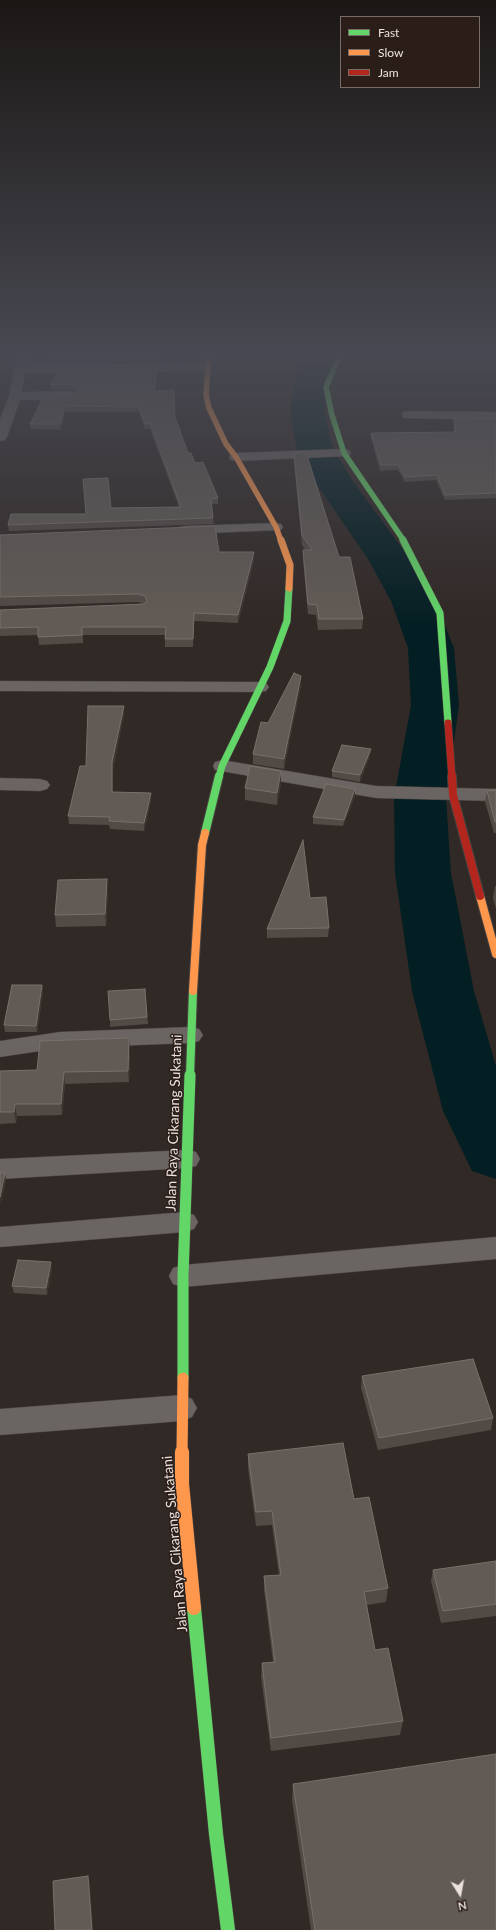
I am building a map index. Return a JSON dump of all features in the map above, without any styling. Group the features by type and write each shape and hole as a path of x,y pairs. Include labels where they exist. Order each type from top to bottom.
{"main road":[{"name":"Jalan Raya Cikarang Sukatani","path":"226,443 236,457 276,527 290,565 287,621 270,667 222,766 202,845 195,942 183,1276 182,1492 216,1834 228,1930"},
{"path":"337,443 339,453 404,541 440,613 449,795 496,954"}],"street":[{"path":"236,457 339,453"},
{"path":"174,531 276,527"},
{"path":"0,686 260,686"},
{"path":"222,766 376,792 496,795"},
{"path":"0,784 40,785"},
{"path":"0,1049 60,1040 191,1035"},
{"path":"0,1169 187,1159"},
{"path":"0,1237 185,1222"},
{"path":"183,1276 496,1248"},
{"path":"0,1422 182,1408"}],"building":[{"path":"157,443 184,443 188,453 191,453 195,463 203,462 218,498 211,499 213,518 8,525 11,514 86,514 83,479 108,478 111,508 181,507"},
{"path":"374,443 496,443 496,493 445,495 437,475 405,477 398,465 381,465"},
{"path":"306,452 339,557 350,557 363,619 319,619 317,605 308,604 303,550 312,550 302,535 294,454"},
{"path":"215,526 219,552 254,552 238,615 194,613 193,639 165,639 166,627 82,627 82,635 38,637 38,627 0,628 0,610 144,604 147,601 145,596 138,594 0,597 0,535"},
{"path":"294,673 301,676 284,759 253,754 261,722 268,723"},
{"path":"88,706 124,706 112,762 112,792 151,793 144,823 109,821 110,817 68,816 80,766 86,766"},
{"path":"342,745 371,749 360,775 332,771"},
{"path":"250,766 281,771 277,793 245,788"},
{"path":"326,784 355,789 344,820 313,817"},
{"path":"496,790 496,822 495,822 487,791"},
{"path":"303,840 310,898 326,897 329,928 267,929"},
{"path":"107,879 105,914 55,915 58,880"},
{"path":"12,985 42,985 36,1026 4,1025"},
{"path":"145,989 147,1017 110,1020 108,991"},
{"path":"129,1038 128,1071 64,1072 61,1104 15,1104 14,1112 0,1112 0,1071 37,1070 40,1041"},
{"path":"0,1173 5,1173 0,1197"},
{"path":"18,1260 51,1262 46,1288 12,1286"},
{"path":"473,1359 493,1418 379,1438 362,1376"},
{"path":"343,1443 354,1499 369,1497 388,1588 364,1592 375,1650 388,1648 403,1721 271,1738 262,1663 275,1662 264,1576 281,1575 272,1511 256,1512 248,1454"},
{"path":"496,1561 496,1604 443,1611 433,1570"},
{"path":"496,1754 496,1930 315,1930 293,1784"},
{"path":"88,1876 92,1930 55,1930 53,1881"}],"waterway":[{"path":"313,443 334,482 389,559 413,601 431,648 435,705 420,798 423,873 443,991 476,1111 496,1153"}],"traffic: fast":[{"path":"341,443 344,453 404,541 440,613 448,723"},
{"path":"205,833 222,766 270,667 287,621 289,588"},
{"path":"183,1378 183,1276 193,991"},
{"path":"194,1608 216,1834 228,1930"}],"traffic: slow":[{"path":"226,443 236,457 276,527 290,565 289,588"},
{"path":"193,991 202,845 205,833"},
{"path":"480,896 496,954"},
{"path":"183,1378 182,1484 194,1608"}],"traffic: jam":[{"path":"448,723 453,795 480,896"}]}
